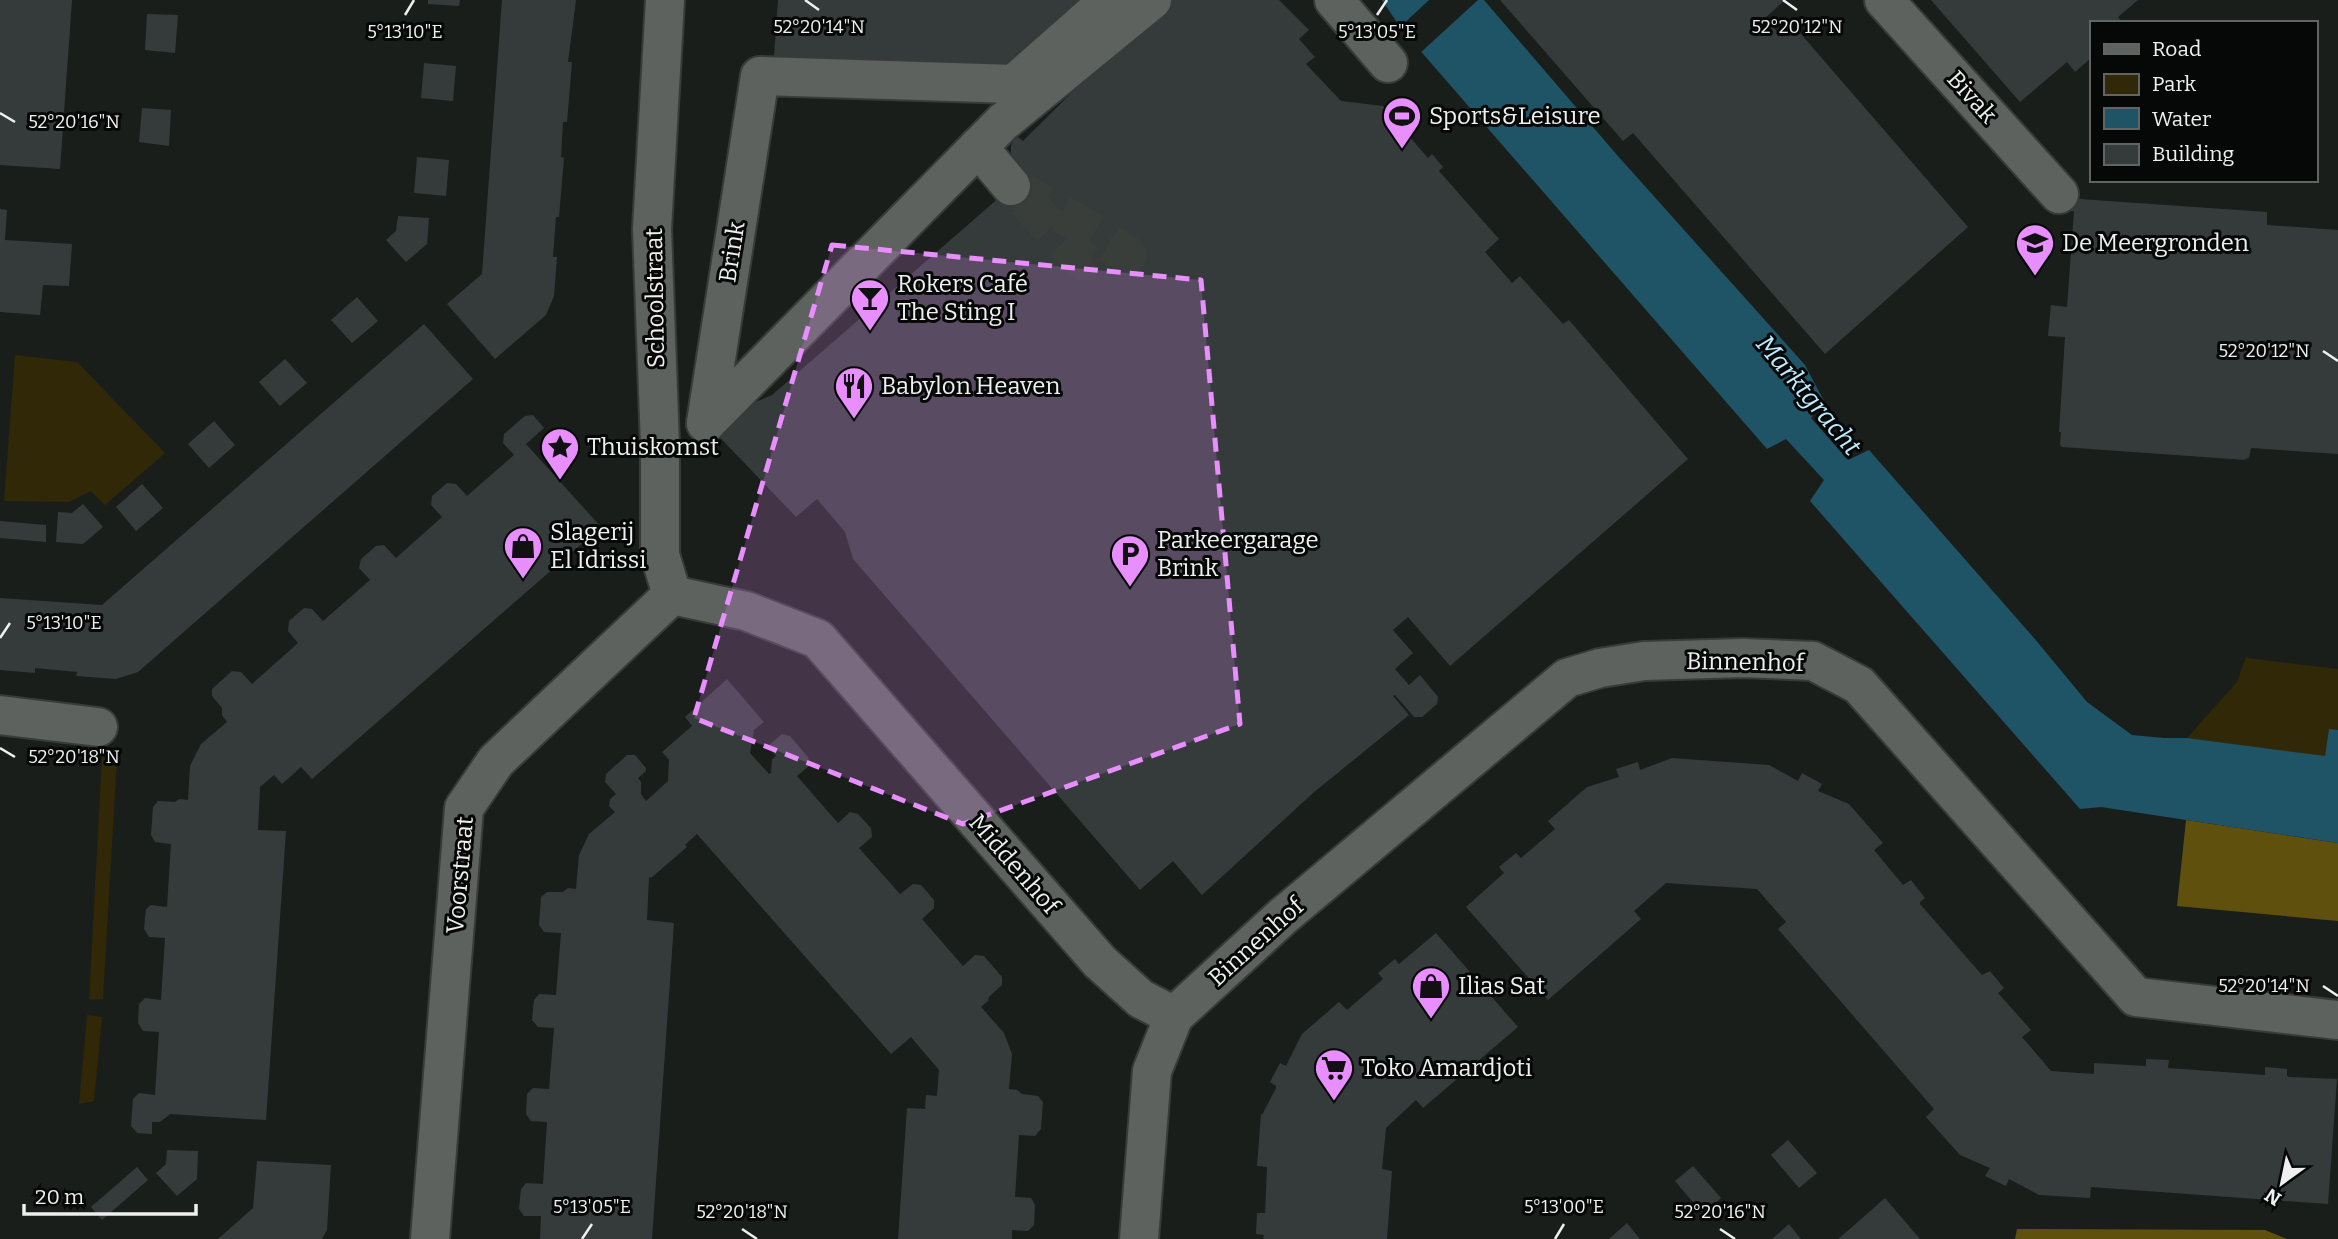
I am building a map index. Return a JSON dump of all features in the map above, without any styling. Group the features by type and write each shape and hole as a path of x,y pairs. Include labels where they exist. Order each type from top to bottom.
{"street":[{"name":"Schoolstraat","path":"665,0 652,229 660,446 660,555 672,595"},
{"name":"Brink","path":"1110,0 1014,85 760,76 706,423 1003,122 1152,0"},
{"path":"1334,0 1388,63"},
{"name":"Bivak","path":"1884,0 2059,194"},
{"path":"978,147 1011,186"},
{"name":"Middenhof","path":"672,595 746,611 818,639 1100,962 1142,999 1174,1016"},
{"name":"Voorstraat","path":"430,1239 464,807 496,761 672,595"},
{"name":"Binnenhof","path":"1174,1016 1282,917 1567,678 1600,668 1644,661 1743,658 1813,661 1859,685 2136,997 2338,1020"},
{"path":"0,715 98,727"},
{"path":"1139,1239 1152,1071 1174,1016"}],"highlighted area":[{"path":"832,245 1201,280 1240,724 963,824 694,718"}],"green space":[{"path":"15,355 77,362 165,453 105,505 91,491 69,502 4,501"},
{"path":"2247,654 2247,658 2338,669 2338,730 2329,730 2326,757 2187,738 2237,682"},
{"path":"102,756 117,759 103,999 89,1000"},
{"path":"87,1015 102,1017 94,1101 79,1104"}],"shaded area":[{"path":"2186,820 2338,843 2338,921 2177,906"},
{"path":"2017,1229 2265,1230 2287,1239 2015,1239"}],"water":[{"name":"Marktgracht","path":"1382,0 1484,0 1617,155 1805,365 1824,401 1811,418 1848,460 1869,450 2087,702 2132,735 2187,738 2325,756 2329,729 2338,730 2338,843 2101,807 2080,809 1810,501 1824,480 1786,439 1767,449 1424,55"}],"pier":[{"path":"1429,0 1478,0 1419,54 1398,29"}],"building":[{"path":"0,0 72,0 60,169 0,165"},
{"path":"428,0 460,0 459,6 428,4"},
{"path":"502,0 576,0 568,62 572,62 567,122 563,122 561,157 564,158 553,257 557,257 554,296 546,315 495,359 447,304 482,274"},
{"path":"778,0 1079,0 1014,56 1013,75 773,70"},
{"path":"1165,0 1279,0 1309,30 1299,39 1315,57 1306,64 1341,101 1383,106 1428,158 1432,154 1443,167 1439,171 1499,239 1485,252 1512,283 1520,276 1563,324 1569,320 1688,459 1450,666 1408,617 1393,630 1413,653 1395,669 1409,685 1420,675 1438,697 1437,704 1422,717 1414,717 1395,695 1393,696 1409,715 1313,793 1202,895 1173,861 1140,890 853,559 845,532 817,499 796,517 706,423 772,395 1023,177 1011,160 1013,141 1018,137 1023,141"},
{"path":"1500,0 1785,0 1765,18 1782,37 1794,26 1968,227 1825,354 1633,133 1623,141"},
{"path":"1931,0 2138,0 2118,17 2121,21 2090,21 2090,59 2075,72 2067,62 2020,102"},
{"path":"147,14 178,15 175,53 145,50"},
{"path":"424,63 456,66 453,101 421,98"},
{"path":"142,108 171,110 169,146 139,142"},
{"path":"417,157 449,160 446,196 414,193"},
{"path":"2065,198 2267,212 2267,225 2338,230 2338,454 2251,448 2246,460 2062,447 2059,432 2065,337 2048,336 2051,305 2067,307 2074,211 2064,211"},
{"path":"0,209 7,210 5,240 72,244 69,286 43,285 40,315 0,312"},
{"path":"398,216 429,218 427,244 406,262 386,240 396,231"},
{"path":"357,297 378,321 352,343 331,320"},
{"path":"424,324 473,379 138,672 116,679 76,676 77,672 35,668 35,673 0,670 0,598 102,605"},
{"path":"285,359 307,383 280,406 259,382"},
{"path":"533,415 544,428 526,444 601,527 312,779 301,767 282,784 274,775 260,787 258,830 286,831 266,1120 170,1114 160,1122 152,1122 152,1134 137,1133 131,1126 133,1099 139,1093 155,1095 159,1032 143,1031 138,1023 139,1004 145,998 161,1000 165,938 149,937 144,929 146,909 151,905 167,907 171,844 155,842 151,835 153,807 158,801 188,800 190,766 201,744 227,722 222,715 222,708 212,696 212,689 232,671 241,672 252,684 298,643 288,631 289,621 304,608 312,609 323,621 370,580 359,568 361,559 376,546 384,545 396,558 442,517 431,505 432,496 447,483 456,484 467,496 514,455 503,443 504,434 525,416"},
{"path":"214,421 235,445 209,468 188,444"},
{"path":"142,484 163,508 136,531 116,507"},
{"path":"83,504 103,527 83,544 56,542 58,512 72,513"},
{"path":"0,521 46,525 46,542 0,538"},
{"path":"727,679 764,722 754,730 750,753 769,774 772,759 776,756 769,745 782,734 790,736 808,757 810,765 797,776 838,823 850,812 858,814 871,828 872,837 859,848 900,894 913,884 921,885 934,900 934,908 922,919 963,966 975,955 984,956 1002,977 1002,985 981,1007 1004,1033 1012,1054 1009,1089 1038,1096 1043,1102 1041,1129 1035,1136 1019,1135 1015,1197 1031,1198 1035,1205 1034,1225 1028,1231 1012,1230 1012,1239 898,1239 907,1108 925,1109 926,1095 937,1096 939,1070 911,1037 891,1054 697,834 685,845 687,847 649,877 647,920 674,923 652,1239 540,1239 541,1216 524,1216 519,1209 521,1189 526,1183 543,1184 547,1122 531,1121 526,1114 527,1094 533,1088 549,1089 554,1028 538,1027 532,1020 534,1000 539,994 556,995 561,933 544,932 539,925 541,897 547,892 576,889 579,855 589,834 615,812 609,806 610,799 616,794 605,782 606,774 627,755 635,755 646,768 638,778 641,782 641,794 646,801 668,781 669,760 662,752 692,726 685,717"},
{"path":"1672,758 1769,765 1798,781 1802,773 1822,784 1818,791 1849,804 1883,843 1874,850 1903,885 1911,880 1925,898 1920,904 1982,975 1990,971 2004,988 1998,993 2031,1030 2022,1037 2051,1071 2094,1074 2094,1063 2146,1066 2146,1059 2169,1060 2168,1068 2265,1075 2265,1067 2287,1069 2289,1077 2337,1079 2328,1204 2091,1187 2090,1198 2039,1195 2009,1179 2006,1186 1985,1176 1990,1168 1960,1155 1926,1117 1934,1109 1778,929 1786,922 1757,889 1666,883 1634,911 1641,919 1548,1000 1466,907 1504,873 1499,867 1516,853 1521,858 1555,829 1548,821 1587,787 1619,777 1616,769 1638,762 1640,770"},
{"path":"1436,933 1518,1027 1423,1108 1416,1100 1386,1128 1382,1169 1392,1171 1387,1239 1263,1239 1264,1235 1256,1234 1257,1213 1265,1213 1267,1167 1257,1166 1261,1114 1276,1088 1270,1082 1280,1063 1286,1066 1302,1034 1339,1002 1347,1010 1383,979 1378,973 1395,959 1399,964"},
{"path":"1788,1140 1817,1173 1799,1188 1771,1155"},
{"path":"167,1150 198,1151 197,1179 177,1196 156,1173 166,1164"},
{"path":"257,1161 331,1165 327,1230 322,1239 218,1239 253,1208"},
{"path":"1693,1166 1721,1198 1703,1214 1675,1181"},
{"path":"137,1167 148,1180 102,1220 91,1207"},
{"path":"1885,1198 1920,1239 1838,1239 1851,1228"},
{"path":"1627,1223 1640,1239 1609,1239"},
{"path":"1789,1224 1801,1239 1772,1239"}],"tunnel":[{"path":"1011,186 1078,223 1128,255 1084,262 1011,186"}],"place":[{"name":"Sports&Leisure","path":"1402,150"},
{"name":"De Meergronden","path":"2035,277"},
{"name":"Rokers Café The Sting I","path":"870,332"},
{"name":"Babylon Heaven","path":"854,420"},
{"name":"Thuiskomst","path":"560,481"},
{"name":"Slagerij El Idrissi","path":"523,580"},
{"name":"Parkeergarage Brink","path":"1130,588"},
{"name":"Ilias Sat","path":"1431,1020"},
{"name":"Toko Amardjoti","path":"1334,1102"}]}
